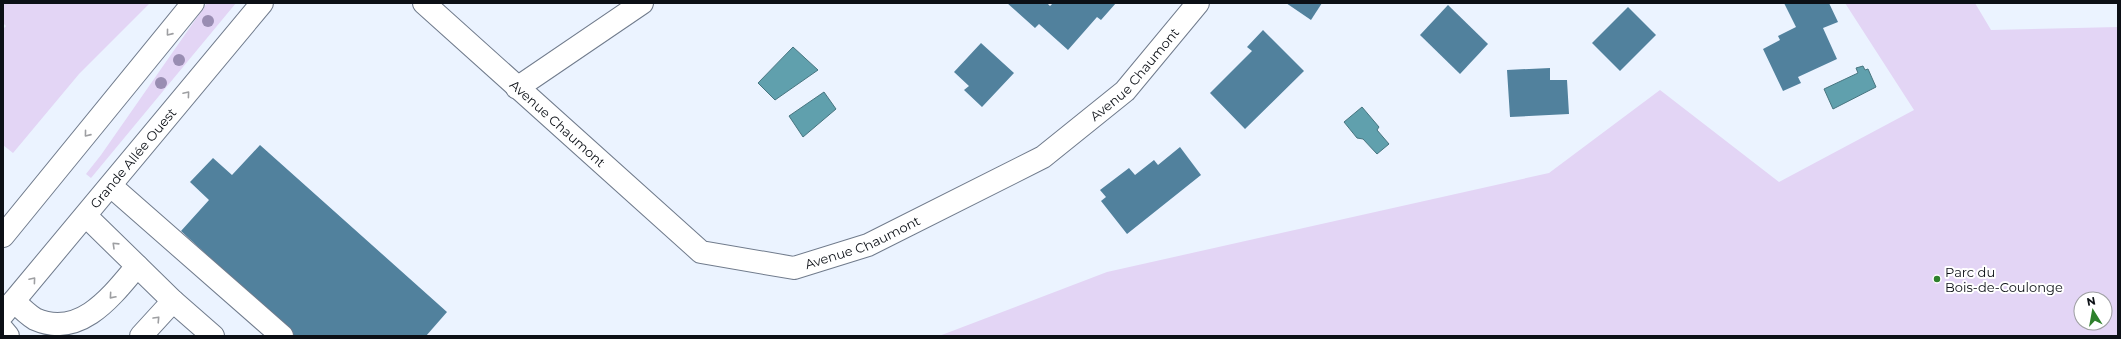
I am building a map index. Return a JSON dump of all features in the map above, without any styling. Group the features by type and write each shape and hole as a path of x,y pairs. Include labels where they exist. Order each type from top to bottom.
{"street":[{"path":"3,236 193,3"},
{"name":"Grande Allée Ouest","path":"7,307 86,216 262,3"},
{"name":"Avenue Chaumont","path":"424,3 701,252 794,268 868,245 1043,157 1125,91 1198,3"},
{"path":"517,88 642,3"},
{"path":"111,186 282,336"},
{"path":"86,216 173,301 213,336"},
{"path":"7,307 45,324 61,328 78,324 94,316 137,266"},
{"path":"141,336 173,301"},
{"path":"3,330 8,336"}],"shaded area":[{"path":"3,3 150,3 79,74 13,153 3,145 3,29 6,26 3,23"},
{"path":"207,3 236,3 91,178 86,174 101,155"},
{"path":"1845,3 1975,3 1991,30 2118,27 2118,336 939,336 1107,272 1549,173 1660,90 1779,182 1914,110"}],"water":[{"path":"793,47 818,70 775,100 758,83"},
{"path":"1863,66 1865,70 1868,69 1876,87 1833,109 1824,89 1858,73 1856,68"},
{"path":"824,92 836,109 803,137 789,116"},
{"path":"1362,107 1379,127 1377,130 1389,144 1377,154 1363,139 1357,138 1344,122"}],"building":[{"path":"1007,3 1047,3 1050,6 1053,3 1116,3 1101,20 1097,17 1068,50 1039,24 1035,28"},
{"path":"1286,3 1322,3 1311,20"},
{"path":"1784,3 1829,3 1838,22 1823,28 1837,59 1798,77 1801,83 1783,91 1763,49 1780,40 1778,36 1796,27"},
{"path":"1448,5 1488,44 1460,74 1420,35"},
{"path":"1628,7 1656,35 1620,71 1592,43"},
{"path":"1263,30 1304,71 1245,129 1210,93 1252,51 1247,47"},
{"path":"981,43 1014,73 982,107 964,90 969,86 954,72"},
{"path":"1550,68 1550,80 1567,80 1569,114 1510,117 1507,70"},
{"path":"260,145 447,312 426,336 295,336 181,231 209,200 190,182 213,158 232,175"},
{"path":"1180,147 1201,175 1127,234 1101,201 1106,197 1100,190 1129,168 1135,175 1154,160 1158,165"}],"place":[{"name":"Parc du Bois-de-Coulonge","path":"1937,279"}]}
